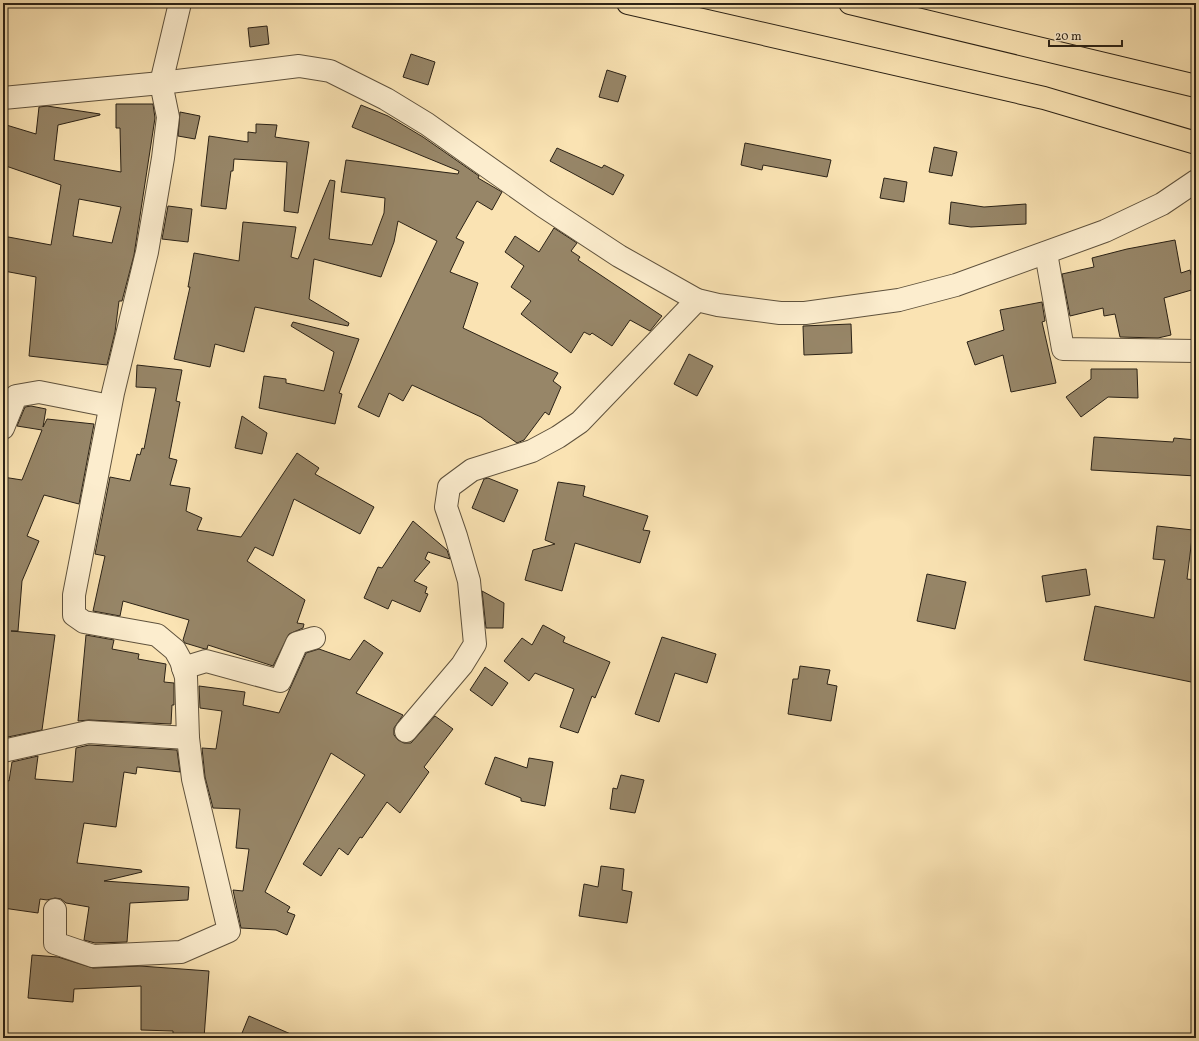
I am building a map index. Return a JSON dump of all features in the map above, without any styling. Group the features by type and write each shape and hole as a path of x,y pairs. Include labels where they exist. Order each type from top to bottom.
{"main road":[{"path":"628,3 1044,98 1196,143"},
{"path":"850,3 1196,86"}],"street":[{"path":"55,910 55,943 93,956 181,952 229,931 192,779 188,738 186,677 175,650 157,635 84,622 74,615 74,595 110,406 147,252 163,158 168,117 161,83 180,3"},
{"path":"3,98 161,83 299,66 330,71 386,99 427,124 619,256 697,300 759,311 805,313 900,300 956,284 1105,231 1162,204 1196,181"},
{"path":"1046,253 1063,349 1196,352"},
{"path":"406,732 462,665 475,644 469,581 446,507 449,487 472,470 532,451 558,437 580,422 697,300"},
{"path":"3,428 16,396 39,392 110,406"},
{"path":"183,668 206,661 280,681 297,643 314,638"},
{"path":"3,751 88,732 188,738"}],"building":[{"path":"267,26 269,44 250,47 248,28"},
{"path":"411,54 435,62 428,85 403,77"},
{"path":"607,70 626,76 618,102 599,97"},
{"path":"116,104 153,104 155,118 134,255 122,301 119,301 115,332 107,365 29,356 36,277 4,271 6,258 3,257 3,236 51,245 61,185 3,165 3,124 36,134 39,107 47,106 100,114 58,125 54,160 121,172 120,128 116,128","holes":["79,199 121,207 112,243 73,236"]},
{"path":"361,105 388,116 423,137 479,176 478,178 502,192 492,210 477,201 456,238 464,242 450,272 478,283 463,328 558,373 553,381 561,387 549,415 545,412 524,440 517,443 481,417 412,385 403,401 389,393 379,417 358,407 437,241 398,221 394,242 381,277 314,259 309,299 349,323 348,326 255,307 244,352 215,344 210,367 174,359 190,287 188,287 194,253 239,261 243,222 296,227 291,257 298,259 330,180 335,181 329,239 372,245 384,213 385,198 341,192 346,160 458,174 459,171 352,127"},
{"path":"180,112 200,116 195,139 178,136"},
{"path":"256,124 277,125 275,137 309,142 298,213 284,211 287,162 234,159 226,209 201,206 209,136 248,142 248,132 256,133"},
{"path":"745,143 831,160 827,177 763,165 762,170 741,165"},
{"path":"934,147 957,152 952,176 929,172"},
{"path":"557,148 602,168 604,165 624,175 613,195 550,161"},
{"path":"884,178 907,182 904,202 880,198"},
{"path":"951,202 984,207 1026,204 1026,224 971,227 949,224"},
{"path":"168,206 192,209 188,242 162,239"},
{"path":"554,228 577,243 571,251 580,257 578,260 662,316 650,331 630,320 612,346 592,333 590,335 584,332 571,353 521,314 531,301 511,287 524,266 505,252 515,236 539,252"},
{"path":"1175,240 1181,273 1190,270 1195,289 1164,298 1171,335 1158,338 1120,337 1115,314 1104,316 1103,308 1070,316 1062,274 1094,267 1092,258 1127,249"},
{"path":"1042,302 1045,321 1042,322 1056,383 1011,392 1003,355 975,365 967,342 1004,330 1000,310"},
{"path":"293,322 359,339 339,393 342,394 335,424 259,408 264,376 286,379 286,383 324,391 334,352 291,326"},
{"path":"851,324 852,353 804,355 803,326"},
{"path":"689,354 713,366 697,396 674,384"},
{"path":"137,365 182,370 176,401 180,402 169,458 177,460 170,485 190,488 186,511 202,518 197,530 241,537 297,453 319,468 315,474 374,507 360,534 294,499 273,556 255,547 247,561 305,600 297,623 304,624 303,628 289,634 273,666 208,645 207,649 205,649 185,643 183,640 189,620 123,601 120,616 93,611 105,556 95,554 110,477 130,481 137,454 140,455 142,448 144,449 156,388 136,387"},
{"path":"1091,369 1137,369 1138,398 1108,397 1081,417 1066,397 1091,379"},
{"path":"31,406 46,409 43,427 47,419 94,424 79,504 44,495 27,536 39,541 22,581 18,631 11,631 55,635 42,730 3,738 3,477 22,480 42,430 17,426 25,407"},
{"path":"242,416 267,433 262,454 235,448"},
{"path":"1094,437 1173,442 1174,438 1196,440 1196,476 1091,470"},
{"path":"488,478 518,490 504,522 472,508 484,479"},
{"path":"558,482 585,486 583,496 648,516 643,530 650,531 640,563 575,543 562,591 525,580 533,550 555,544 545,540"},
{"path":"413,521 447,550 450,559 428,552 425,559 430,562 414,581 427,587 425,593 428,594 420,612 392,600 388,609 364,598 378,567 382,568"},
{"path":"1157,526 1193,530 1187,579 1196,580 1196,683 1084,660 1095,606 1154,618 1165,560 1153,559"},
{"path":"1086,569 1090,595 1046,602 1042,576"},
{"path":"927,574 966,582 955,629 917,621"},
{"path":"482,591 504,603 503,628 486,628"},
{"path":"543,625 565,637 563,642 610,662 595,698 592,696 578,733 560,727 574,689 535,673 529,681 504,661 522,638 532,645"},
{"path":"86,635 114,640 112,649 139,654 138,659 166,664 164,682 174,683 174,705 172,705 171,724 89,720 78,721"},
{"path":"662,637 716,654 707,683 675,673 659,722 635,714"},
{"path":"364,640 383,653 356,693 403,715 394,728 394,735 398,740 404,743 411,743 435,716 453,729 424,767 429,772 400,813 387,802 362,838 360,837 348,855 339,848 321,876 303,864 365,775 331,753 265,892 290,907 287,912 295,915 287,935 276,930 241,928 233,890 243,891 249,849 236,848 240,809 213,808 205,777 202,748 216,749 222,711 200,708 199,686 245,692 243,705 279,713 306,653 319,649 350,660"},
{"path":"800,666 830,670 827,684 837,686 831,721 788,714 793,679 798,679"},
{"path":"485,667 508,683 492,706 470,690"},
{"path":"89,745 177,750 180,772 137,767 136,774 124,772 116,827 84,823 77,863 141,870 142,872 104,881 189,887 188,900 130,903 127,942 95,943 84,940 89,907 66,903 61,899 40,899 38,913 3,908 3,801 6,780 9,781 12,762 38,756 35,779 73,782 76,748"},
{"path":"495,757 527,768 529,758 553,762 545,806 521,801 521,798 485,784"},
{"path":"621,775 644,780 635,813 610,809 613,788 617,789"},
{"path":"601,866 624,869 622,890 632,892 627,923 579,916 584,884 598,887"},
{"path":"32,955 58,957 93,968 140,966 209,971 204,1038 173,1034 173,1031 141,1030 141,986 74,989 73,1002 28,998"},
{"path":"249,1016 300,1038 240,1038"}]}
